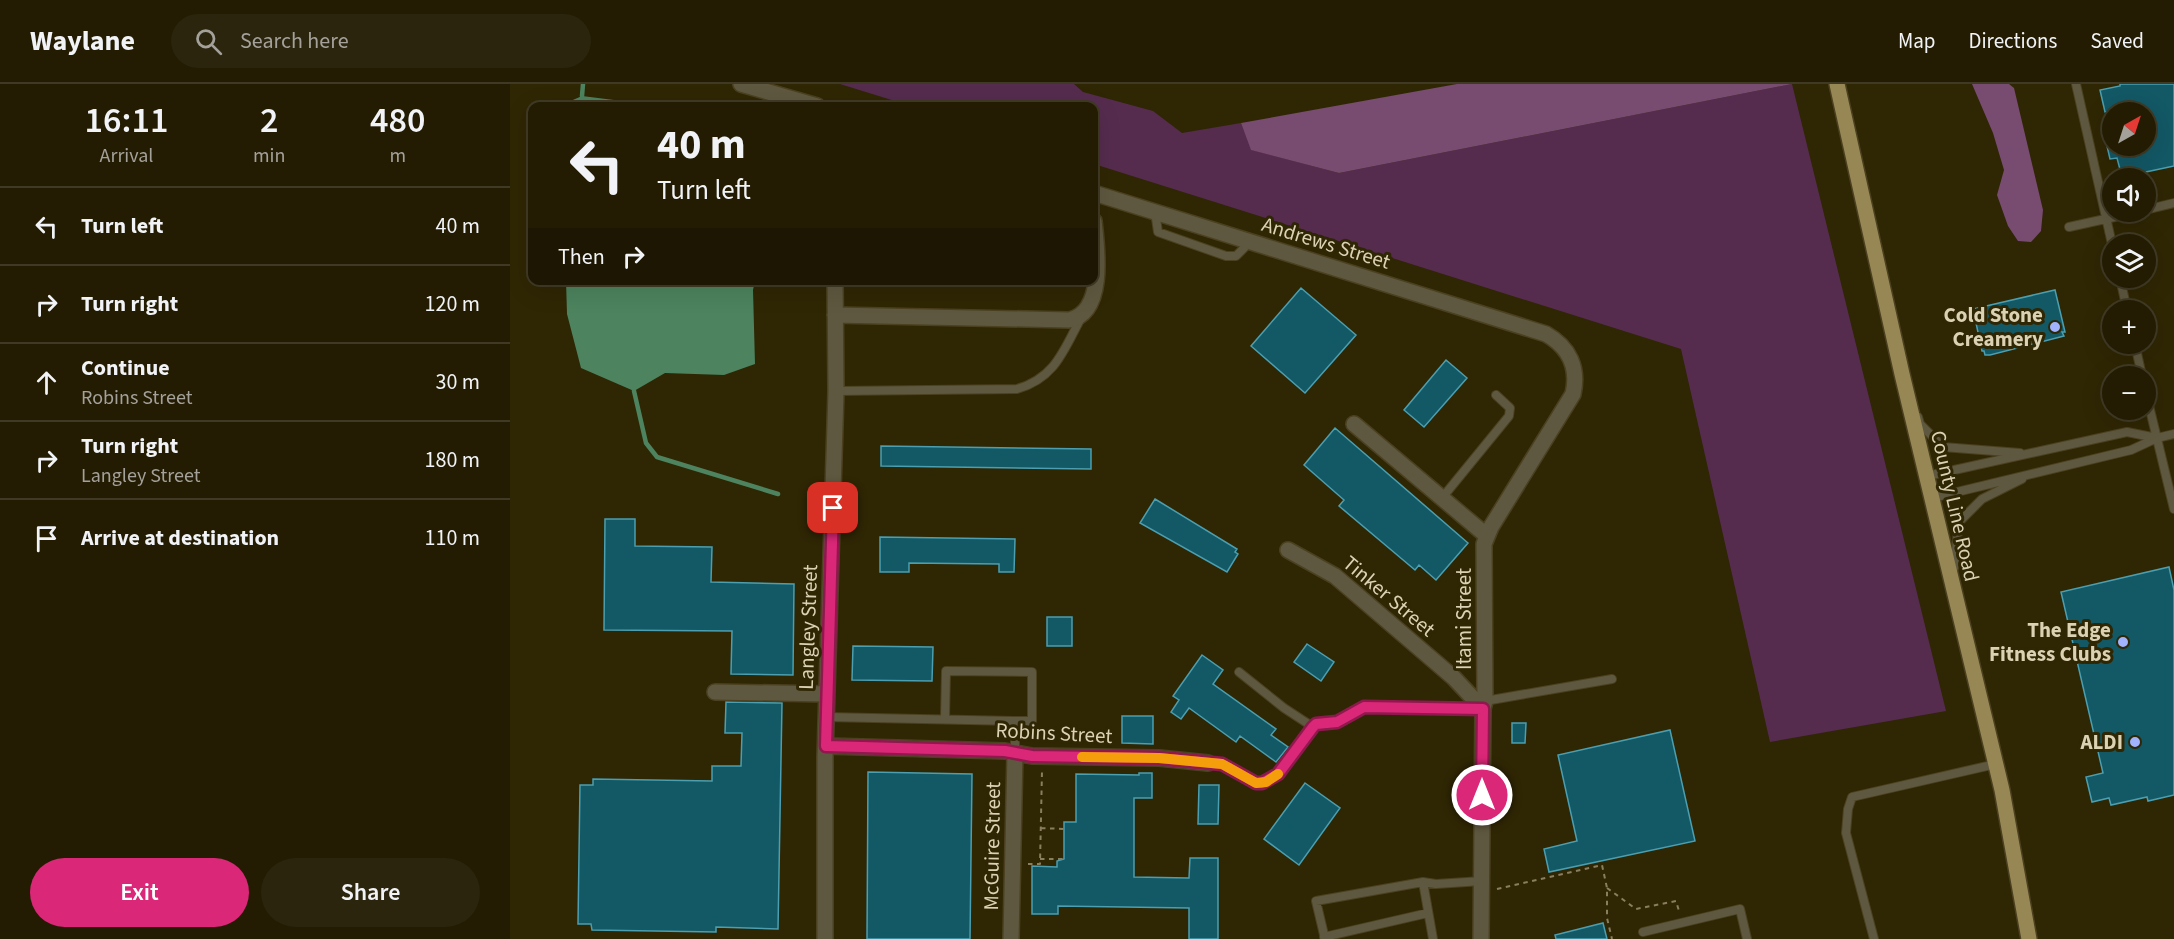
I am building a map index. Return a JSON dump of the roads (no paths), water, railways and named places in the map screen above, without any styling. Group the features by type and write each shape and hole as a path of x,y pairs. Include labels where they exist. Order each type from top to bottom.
{"main road":[{"name":"County Line Road","path":"1837,84 1902,374 1996,764 2029,939"}],"street":[{"path":"741,84 803,102"},
{"name":"Andrews Street","path":"1098,194 1546,334"},
{"name":"Langley Street","path":"825,939 826,693 836,391 835,285"},
{"path":"835,315 1069,320 1082,315 1088,309 1094,296 1095,285"},
{"name":"Itami Street","path":"1481,939 1484,544 1573,394 1575,374 1571,358 1560,344 1546,334"},
{"path":"1354,424 1487,536"},
{"name":"Tinker Street","path":"1288,550 1335,576 1484,705"},
{"path":"715,692 826,693"},
{"name":"Robins Street","path":"826,746 1005,751 1042,756 1159,758 1208,763"},
{"name":"McGuire Street","path":"1011,939 1015,753"}],"lane":[{"path":"2076,84 2102,200"},
{"path":"2156,207 2174,203"},
{"path":"1155,212 1158,232 1226,256 1236,256 1251,241"},
{"path":"2069,227 2102,219"},
{"path":"836,391 1025,386 1040,380 1056,364 1082,315"},
{"path":"1902,374 1920,424 1943,447 2030,454"},
{"path":"1442,498 1509,416 1510,408 1497,395"},
{"path":"2153,420 2174,509"},
{"path":"1927,476 2127,432 2157,438"},
{"path":"1932,498 2131,450 2157,438 2174,434"},
{"path":"1953,587 1954,550 1959,522 1982,499 2033,473"},
{"path":"826,717 1032,721 1032,672 946,671 945,719"},
{"path":"1239,672 1284,708 1313,727"},
{"path":"1208,763 1225,765 1256,783 1262,783 1278,774 1316,724 1337,722 1364,707 1484,705 1612,679"},
{"path":"1015,721 1015,753"},
{"path":"1874,939 1846,833 1848,809 1852,797 1996,764"},
{"path":"1423,882 1433,939"},
{"path":"1428,913 1325,938 1316,901 1423,882 1482,886"},
{"path":"1643,932 1740,909 1747,939"}],"waterway":[{"path":"582,96 583,84"},
{"path":"634,391 646,443 657,457 778,494"}],"place":[{"name":"Cold Stone Creamery","path":"2055,327"},
{"name":"The Edge Fitness Clubs","path":"2123,642"},
{"name":"ALDI","path":"2135,742"}]}
